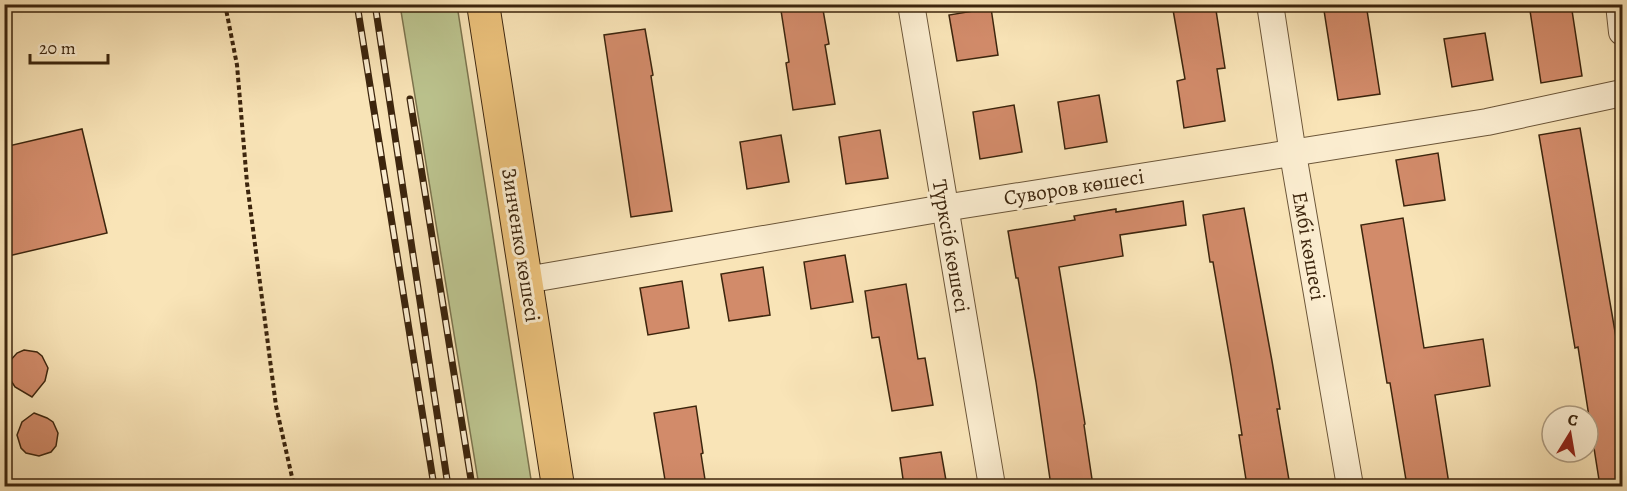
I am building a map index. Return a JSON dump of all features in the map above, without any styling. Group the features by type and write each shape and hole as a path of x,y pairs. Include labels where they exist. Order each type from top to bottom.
{"main road":[{"name":"Зинченко көшесі","path":"483,4 558,486"}],"street":[{"name":"Түрксіб көшесі","path":"911,4 992,486"},
{"name":"Ембі көшесі","path":"1270,4 1293,154 1350,486"},
{"path":"1618,4 1623,32"},
{"name":"Суворов көшесі","path":"526,280 945,207 1487,122 1623,93"}],"path":[{"path":"225,4 237,65 247,183 276,406 294,486"}],"green space":[{"path":"400,5 457,5 532,486 479,486"}],"building":[{"path":"780,4 822,4 829,44 825,45 835,104 793,110 786,63 789,62"},
{"path":"1172,4 1215,4 1225,68 1217,69 1225,121 1184,128 1177,81 1185,79"},
{"path":"1323,4 1366,4 1380,94 1338,100"},
{"path":"1529,4 1571,4 1582,76 1541,83"},
{"path":"991,8 998,55 957,61 949,15"},
{"path":"645,29 672,211 631,217 604,35"},
{"path":"1485,33 1493,80 1452,87 1444,39"},
{"path":"1099,95 1107,142 1065,149 1058,102"},
{"path":"1014,105 1022,152 980,159 973,112"},
{"path":"1580,128 1618,349 1620,349 1623,361 1623,486 1600,486 1597,464 1600,464 1600,404 1587,404 1578,347 1575,348 1539,135"},
{"path":"82,129 107,233 4,257 4,147"},
{"path":"880,130 888,178 846,184 839,137"},
{"path":"781,135 789,182 747,189 740,142"},
{"path":"1438,153 1445,200 1404,206 1396,160"},
{"path":"1183,201 1186,225 1120,235 1123,256 1059,267 1093,486 1051,486 1036,382 1008,231 1075,220 1074,216"},
{"path":"1244,208 1280,409 1277,409 1290,486 1247,486 1231,366 1203,215"},
{"path":"1403,218 1424,348 1483,339 1490,386 1435,395 1449,484 1407,486 1390,383 1387,383 1361,225"},
{"path":"845,255 853,302 811,309 804,262"},
{"path":"763,267 770,315 729,321 721,274"},
{"path":"682,281 689,328 648,335 640,288"},
{"path":"906,284 918,359 925,358 933,405 892,411 879,337 872,338 865,291"},
{"path":"24,350 37,352 42,356 48,368 45,381 32,397 15,387 8,376 9,362 17,353"},
{"path":"696,406 706,486 666,486 654,413"},
{"path":"34,413 53,422 58,433 56,446 51,452 39,456 26,453 21,448 17,435 22,422"},
{"path":"941,452 947,486 904,486 900,458"}],"railway":[{"path":"357,4 434,486"},
{"path":"375,4 448,486"},
{"path":"410,99 472,486"}]}
